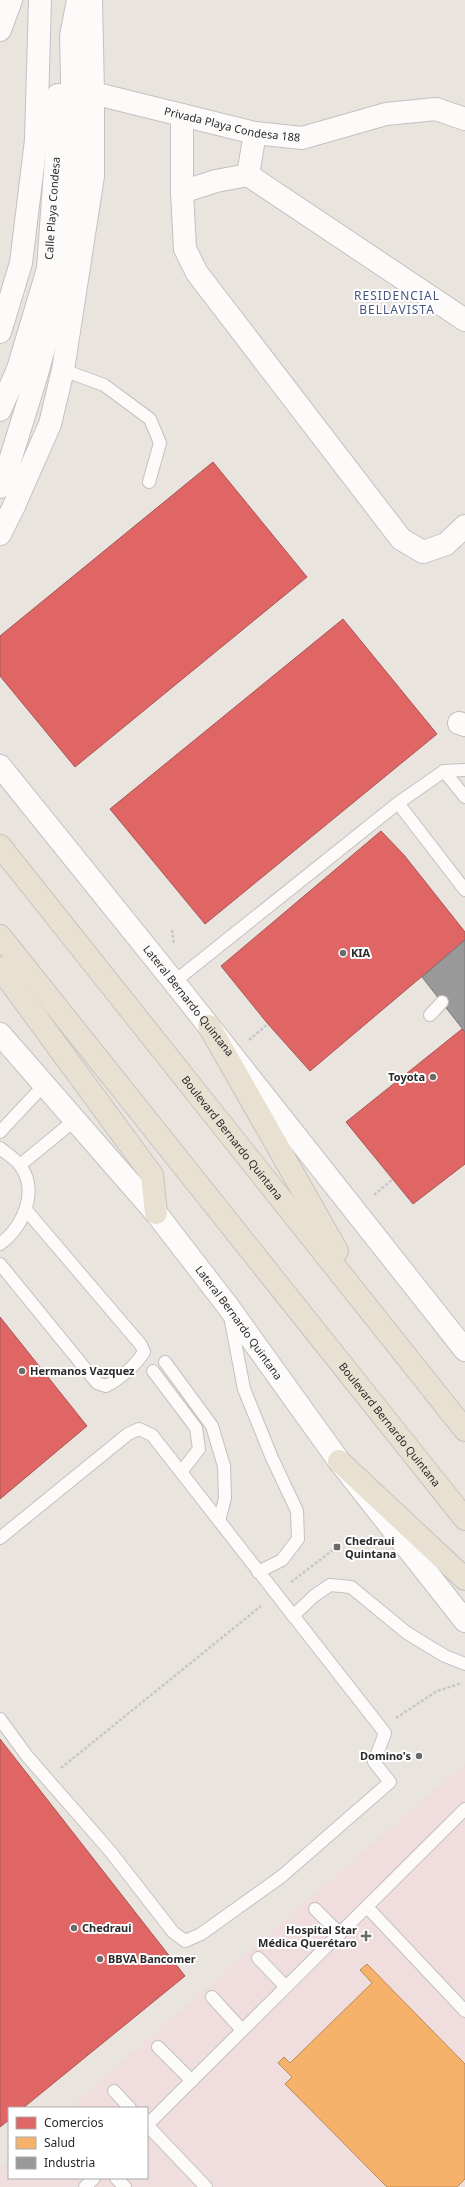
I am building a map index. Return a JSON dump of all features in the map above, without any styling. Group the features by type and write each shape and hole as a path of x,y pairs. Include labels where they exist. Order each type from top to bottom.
{"main road":[{"name":"Boulevard Bernardo Quintana","path":"0,846 465,1430"},
{"name":"Boulevard Bernardo Quintana","path":"0,936 465,1519"},
{"path":"0,968 152,1175 156,1213"},
{"path":"209,1026 371,1312"},
{"path":"339,1461 465,1578"}],"street":[{"path":"0,30 12,0"},
{"name":"Calle Playa Condesa","path":"0,332 21,263 36,140 40,0"},
{"name":"Calle Playa Condesa","path":"0,410 18,369 48,269 57,143 60,15 63,0"},
{"path":"0,487 8,467 62,279 74,170 71,36 78,0"},
{"path":"0,534 50,424 63,370 92,176 93,93 91,0"},
{"name":"Privada Playa Condesa 188","path":"93,93 255,133 302,138 386,114 436,109 465,119"},
{"path":"182,114 184,248 197,273 401,539 423,552 446,544 465,526"},
{"path":"248,175 255,133"},
{"path":"182,192 216,181 248,175 465,320"},
{"name":"Lateral Bernardo Quintana","path":"0,766 174,982 465,1350"},
{"name":"Lateral Bernardo Quintana","path":"0,1034 156,1213 227,1305 339,1461 465,1621"}],"lane":[{"path":"63,370 104,385 150,419 160,443 149,482"},
{"path":"174,982 398,803 444,771 465,770"},
{"path":"444,771 465,797"},
{"path":"398,803 465,890"},
{"path":"430,1014 442,1002"},
{"path":"0,1132 44,1085"},
{"path":"20,1164 75,1120"},
{"path":"0,1148 20,1164 26,1179 28,1195 26,1210 16,1229 0,1244"},
{"path":"0,1264 97,1383 106,1386 115,1381 140,1359 144,1352 141,1345 26,1210"},
{"path":"227,1305 244,1389 272,1458 297,1511 298,1539 282,1560 258,1572"},
{"path":"165,1362 212,1426 224,1466 225,1498 219,1521"},
{"path":"153,1370 196,1428 199,1449 181,1472"},
{"path":"0,1538 128,1434 139,1429 152,1435 385,1733 374,1762 390,1782 282,1876 201,1934 185,1941 173,1932 110,1851 47,1779 0,1719"},
{"path":"293,1616 314,1596 330,1585 351,1587 407,1633 446,1656 465,1664"},
{"path":"148,2124 465,1810"},
{"path":"367,1907 465,2011"},
{"path":"315,1909 340,1934"},
{"path":"258,1958 286,1987"},
{"path":"212,1997 242,2030"},
{"path":"158,2046 192,2081"},
{"path":"114,2091 129,2107"},
{"path":"148,2126 206,2187"},
{"path":"85,2187 93,2179"},
{"path":"117,2179 125,2187"}],"path":[{"path":"47,1779 276,1594 337,1547"},
{"path":"381,1728 436,1691 465,1682"}],"shaded area":[{"name":"Hospital Star Médica Querétaro","path":"465,1763 465,2187 0,2187 0,2168 8,2162 8,2179 148,2179 148,2107 70,2107"}],"building: Comercios":[{"path":"213,462 307,577 75,767 0,676 0,636"},
{"path":"343,619 437,734 205,924 110,809"},
{"name":"KIA","path":"381,831 404,855 465,932 465,940 310,1071 268,1024 221,966"},
{"name":"Toyota","path":"462,1029 465,1032 465,1164 413,1204 346,1122"},
{"name":"Hermanos Vazquez","path":"0,1317 87,1426 0,1499"},
{"name":"Chedraui","path":"0,1739 185,1976 24,2107 8,2107 8,2121 0,2127"}],"building: Salud":[{"path":"367,1964 465,2064 465,2179 457,2187 387,2187 285,2084 292,2077 278,2063 284,2057 290,2063 372,1983 360,1970"}],"building: Industria":[{"path":"465,940 465,1032 422,977"}],"place":[{"name":"KIA","path":"343,953"},
{"name":"Toyota","path":"433,1077"},
{"name":"Hermanos Vazquez","path":"22,1371"},
{"name":"Chedraui Quintana","path":"337,1547"},
{"name":"Domino's","path":"419,1756"},
{"name":"Chedraui","path":"74,1928"},
{"name":"Hospital Star Médica Querétaro","path":"366,1936"},
{"name":"BBVA Bancomer","path":"100,1959"}],"district":[{"name":"RESIDENCIAL BELLAVISTA","path":"397,303"}]}
